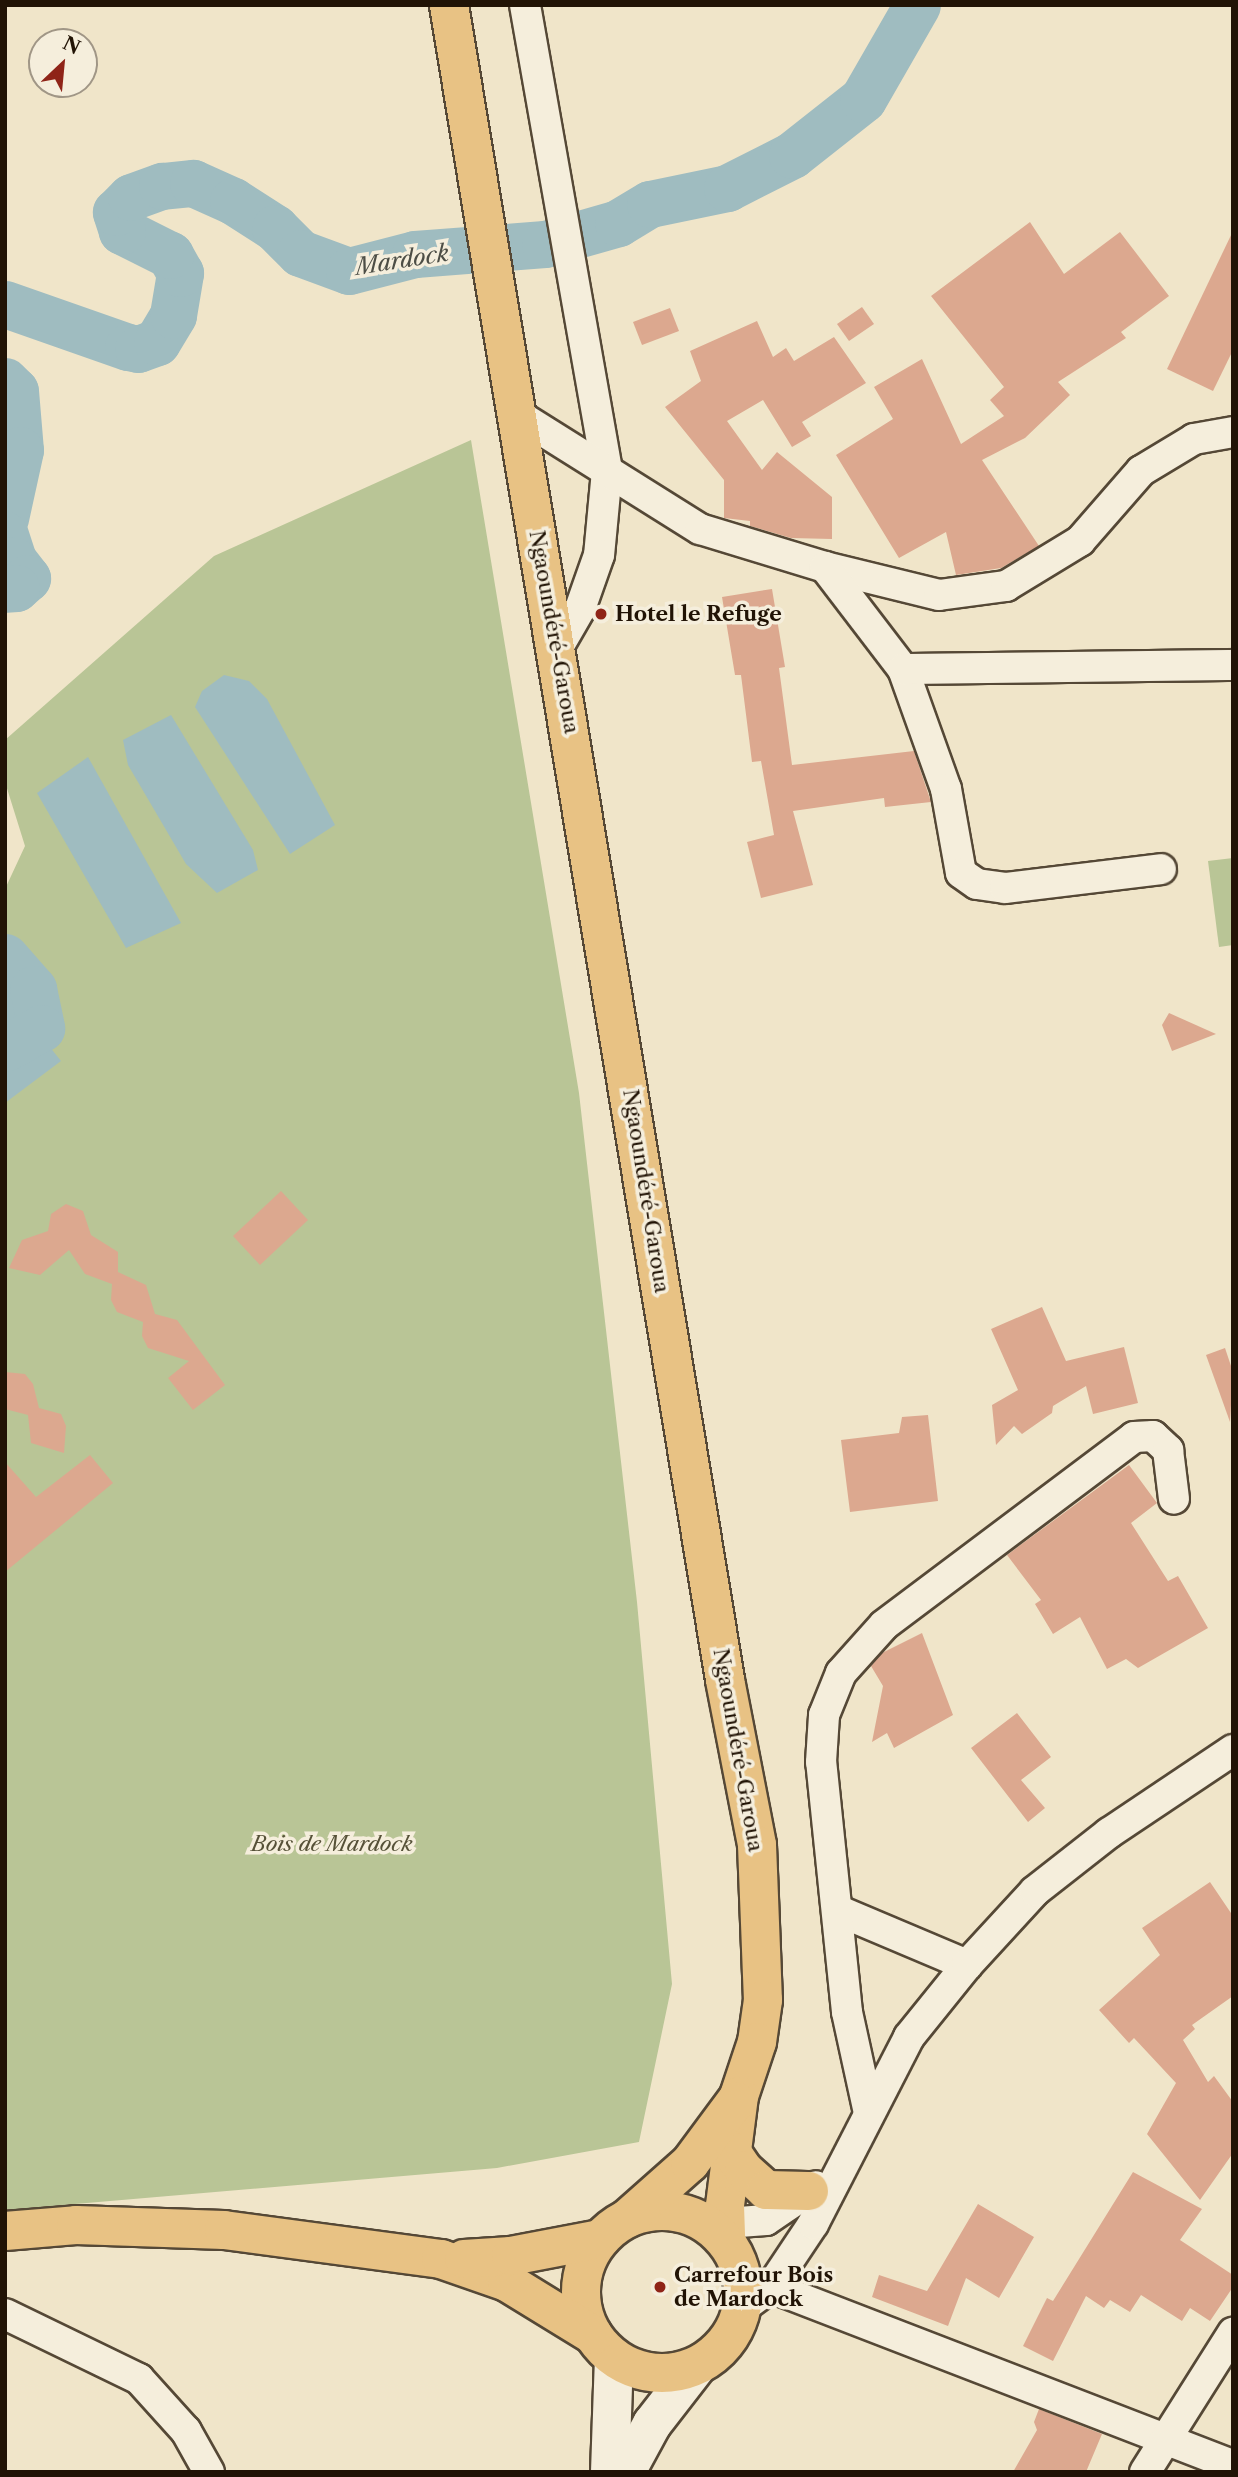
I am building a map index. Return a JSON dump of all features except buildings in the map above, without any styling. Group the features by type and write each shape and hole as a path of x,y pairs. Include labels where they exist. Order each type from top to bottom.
{"highway":[{"name":"Ngaoundéré-Garoua","path":"449,5 725,1680 757,1845 763,2000 757,2042 739,2096 731,2151 726,2232"},
{"name":"Ngaoundéré-Garoua","path":"613,2228 690,2164 739,2096"},
{"path":"731,2151 744,2170 766,2190 809,2191"},
{"path":"5,2231 76,2225 224,2230 441,2259 511,2256 613,2228 653,2211 681,2213 726,2232 757,2298 727,2342 697,2366 669,2373 640,2370 507,2282 441,2259"},
{"path":"603,2346 581,2303 582,2280 583,2269 613,2228"}],"main road":[{"path":"603,2346 610,2472"},
{"path":"626,2472 652,2424 697,2366"}],"street":[{"path":"525,5 607,471 600,555 580,609 557,649"},
{"path":"518,415 700,529 825,567 939,594 1006,586 1080,541 1141,471 1194,439 1233,432"},
{"path":"825,567 903,669 946,789 961,873 977,884 1005,888 1161,869"},
{"path":"903,669 1233,665"},
{"path":"869,2113 847,2012 839,1911 821,1762 824,1715 841,1673 884,1625 1133,1437 1153,1436 1168,1450 1174,1499"},
{"path":"1227,1750 1109,1833 1035,1891 967,1965 909,2037 813,2224 757,2298 1233,2465"},
{"path":"839,1911 967,1965"},
{"path":"726,2232 766,2220 841,2166"},
{"path":"5,2314 139,2379 186,2431 209,2472"},
{"path":"1145,2472 1233,2333"}],"green space":[{"name":"Bois de Mardock","path":"471,440 579,1093 637,1602 672,1984 639,2142 497,2168 5,2210 5,889 25,846 5,782 5,740 214,556"},
{"path":"1233,858 1233,945 1219,947 1208,861"}],"water":[{"path":"224,675 249,681 267,699 335,825 290,854 195,707 202,691"},
{"path":"171,715 253,850 258,870 217,893 186,864 128,765 123,740"},
{"path":"88,757 181,923 126,948 37,793"},
{"path":"7,993 61,1061 5,1103 5,994"}],"waterway":[{"name":"Mardock","path":"5,304 128,347 138,349 157,342 173,315 180,273 170,255 122,231 116,212 131,197 162,186 193,183 233,201 275,228 300,253 349,271 415,254 545,244 618,223 650,204 727,188 792,155 863,99 917,5"},
{"name":"Mardock","path":"5,381 15,391 20,450 5,518"},
{"name":"Mardock","path":"5,535 13,560 27,578 16,588 5,589"},
{"name":"Mardock","path":"5,957 33,989 41,1028 5,1048"}],"place":[{"name":"Hotel le Refuge","path":"601,614"},
{"name":"Carrefour Bois de Mardock","path":"660,2287"}]}
